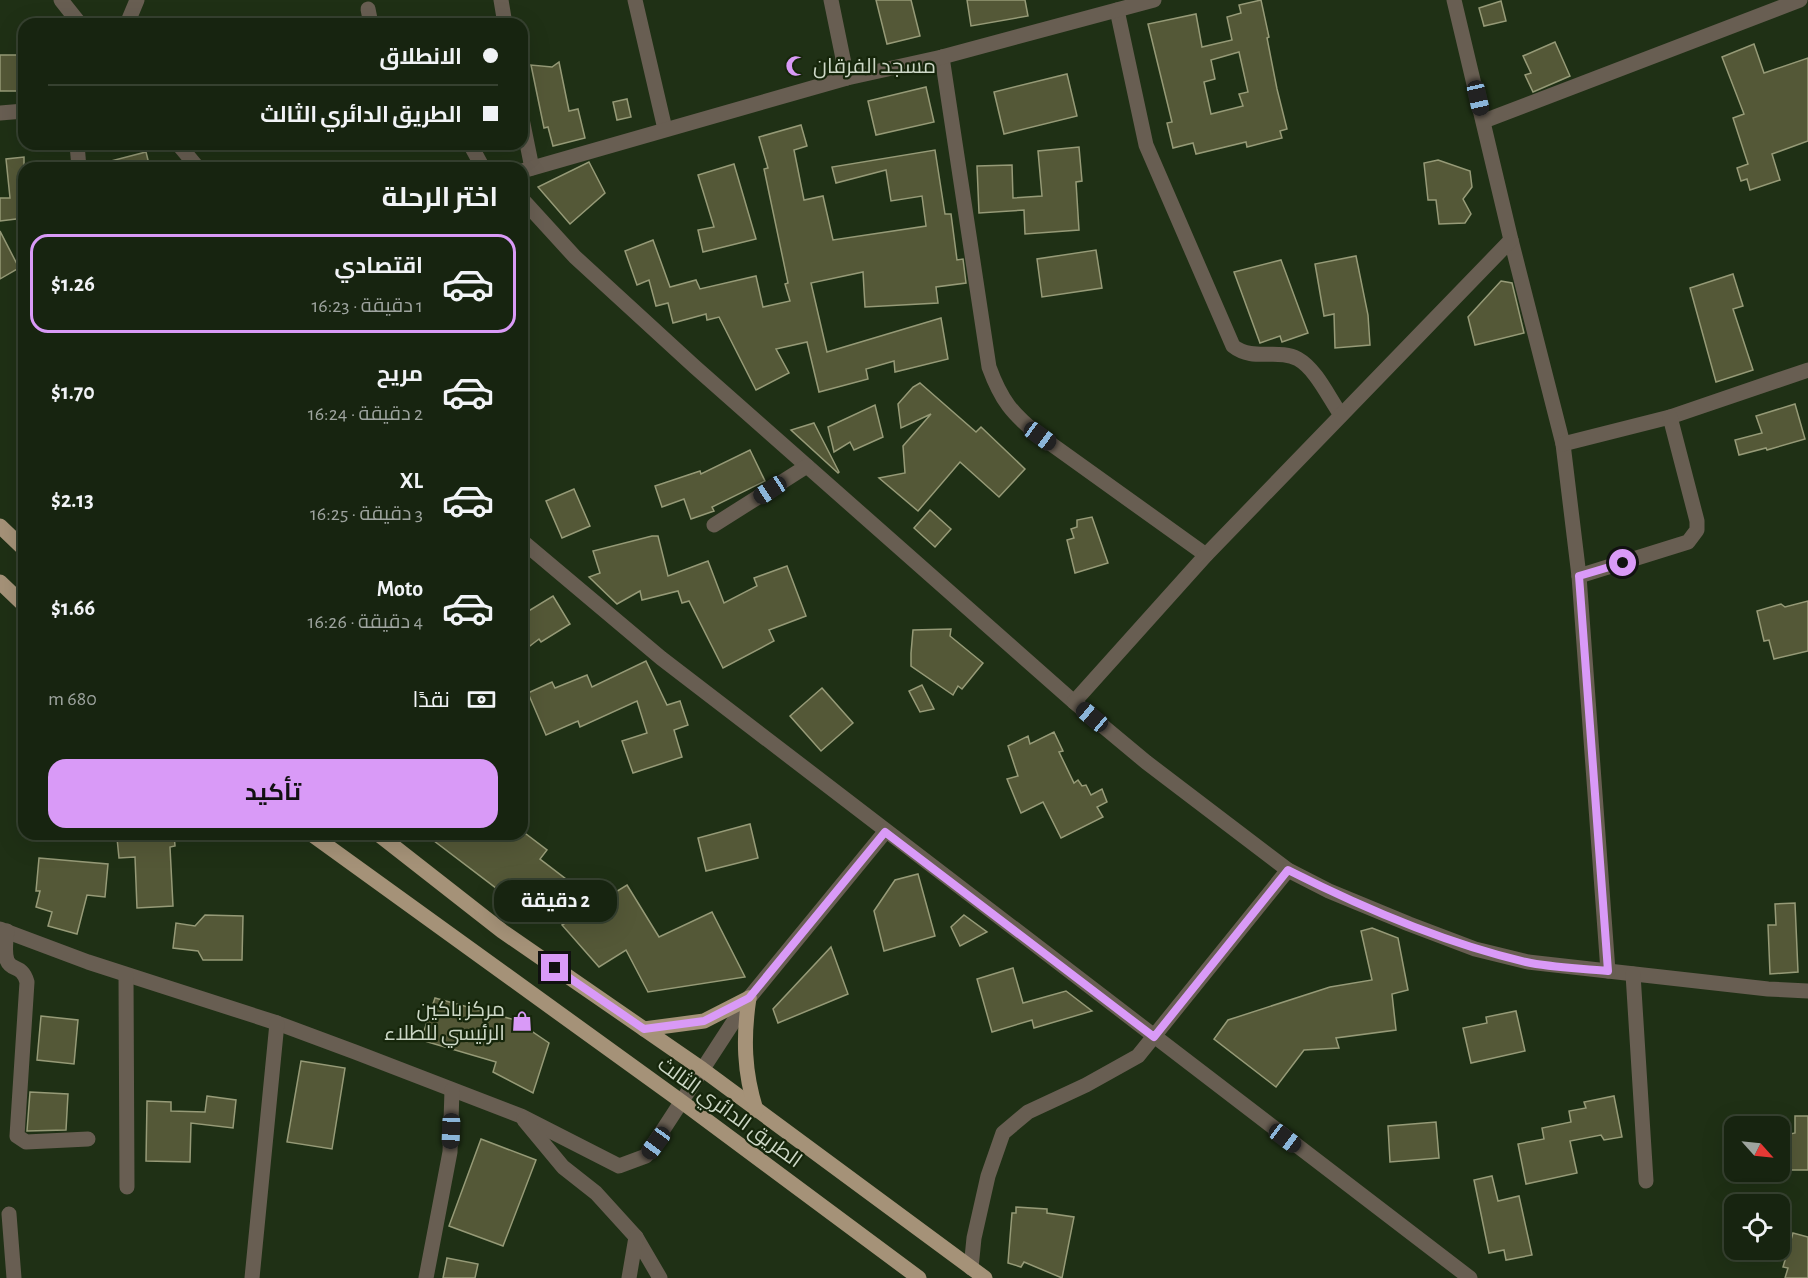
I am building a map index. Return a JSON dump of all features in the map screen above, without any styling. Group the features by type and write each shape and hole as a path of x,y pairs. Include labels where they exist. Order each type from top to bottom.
{"main road":[{"path":"0,526 18,542"},
{"path":"0,582 18,599"},
{"name":"الطريق الدائري الثالث","path":"319,840 682,1102 919,1278"},
{"name":"الطريق الدائري الثالث","path":"386,840 502,931 702,1069 985,1278"},
{"path":"644,1029 704,1021 749,998"},
{"path":"749,998 744,1045 745,1066 756,1110"}],"street":[{"path":"61,0 75,18"},
{"path":"130,18 137,0"},
{"path":"501,0 504,18"},
{"path":"635,0 665,129"},
{"path":"831,0 847,78"},
{"path":"528,170 847,78 942,57 1154,0"},
{"path":"1454,0 1510,240 1563,444 1579,576 1608,971"},
{"path":"1484,121 1800,0"},
{"path":"1117,10 1146,145 1233,346 1240,352 1287,355 1298,359 1308,367 1341,415"},
{"path":"942,57 989,367 1006,405 1017,418 1040,436 1206,555"},
{"path":"0,112 18,111"},
{"path":"183,150 193,162"},
{"path":"528,206 575,257 1074,702 1146,762 1288,870 1329,891 1475,949 1528,962 1768,989 1808,991"},
{"path":"1074,702 1206,555 1510,240"},
{"path":"1563,444 1670,417 1808,370"},
{"path":"1579,576 1688,542 1694,537 1697,521 1670,417"},
{"path":"714,525 807,466"},
{"path":"528,547 661,658 885,832 1470,1278"},
{"path":"88,1139 26,1142 17,1136 27,982 22,973 8,965 5,960 4,930 126,975 277,1023 521,1116 620,1166 646,1156 749,998 885,832"},
{"path":"971,1268 974,1238 988,1176 1003,1132 1028,1112 1086,1085 1138,1056 1288,870"},
{"path":"1634,974 1646,1181"},
{"path":"126,975 128,1187"},
{"path":"252,1278 277,1023"},
{"path":"426,1278 450,1152 452,1090"},
{"path":"521,1116 563,1167 596,1193 636,1237 660,1278"},
{"path":"9,1214 14,1278"},
{"path":"629,1278 636,1237"}],"building":[{"path":"876,0 911,0 920,36 887,44"},
{"path":"967,0 1025,0 1028,16 971,26"},
{"path":"1261,0 1277,89 1287,129 1280,131 1282,138 1247,147 1246,142 1196,154 1193,143 1173,148 1167,123 1172,122 1148,24 1196,14 1202,47 1232,40 1227,17 1241,13 1239,5","holes":["1239,52 1248,92 1239,94 1243,106 1211,114 1204,82 1215,79 1211,60"]},
{"path":"1501,1 1506,21 1484,26 1479,8"},
{"path":"1555,42 1570,76 1533,92 1525,75 1531,73 1523,56"},
{"path":"1754,44 1764,73 1808,58 1808,141 1772,154 1780,180 1750,190 1747,179 1741,181 1737,168 1748,164 1733,118 1744,114 1722,57"},
{"path":"0,55 18,55 18,91 0,91"},
{"path":"559,62 569,111 578,109 585,138 553,146 548,127 544,128 531,65 552,67"},
{"path":"1067,74 1077,116 1004,134 994,92"},
{"path":"926,87 934,122 876,135 868,101"},
{"path":"627,99 631,117 617,120 613,102"},
{"path":"801,125 807,146 794,150 804,200 823,196 833,240 926,226 922,196 891,201 886,170 836,183 832,167 935,150 945,214 951,214 957,260 963,259 966,283 936,287 938,303 865,307 863,272 811,283 827,352 941,318 948,359 895,372 894,361 866,369 868,379 819,392 807,342 776,349 789,373 756,390 719,317 707,320 706,314 673,323 668,303 656,306 649,280 637,285 625,251 653,240 670,287 696,280 700,289 756,276 763,307 790,301 764,169 768,168 759,137"},
{"path":"1079,147 1082,181 1076,182 1079,230 1025,234 1024,210 979,213 977,166 1012,165 1013,198 1042,196 1038,151"},
{"path":"146,152 148,162 107,162"},
{"path":"24,157 24,162 18,162 18,219 0,221 0,198 10,198 6,159"},
{"path":"1438,160 1470,171 1472,187 1463,199 1471,214 1465,223 1439,224 1436,200 1428,200 1424,163"},
{"path":"589,162 605,193 570,224 538,187"},
{"path":"734,164 756,239 703,252 698,230 714,227 698,175"},
{"path":"0,231 18,269 0,279"},
{"path":"1096,250 1102,288 1042,297 1037,259"},
{"path":"1356,256 1368,315 1370,345 1335,348 1334,314 1324,316 1315,264"},
{"path":"1281,260 1308,333 1282,342 1280,336 1260,343 1234,272"},
{"path":"1733,274 1743,306 1733,309 1753,370 1716,382 1690,288"},
{"path":"1501,281 1512,283 1524,333 1475,345 1468,317"},
{"path":"920,383 976,432 981,427 1025,469 999,497 960,462 918,511 879,478 905,473 903,446 931,414 901,428 898,404 913,387"},
{"path":"1795,404 1805,439 1739,455 1735,440 1762,433 1756,416"},
{"path":"875,405 883,437 854,450 850,442 834,452 828,427"},
{"path":"814,423 839,472 838,473 791,430"},
{"path":"750,450 765,481 712,507 714,511 691,519 684,499 662,507 655,486 700,471 701,474"},
{"path":"574,489 590,526 562,538 546,501"},
{"path":"930,510 951,529 935,547 914,528"},
{"path":"1092,517 1108,563 1075,573 1067,540 1074,538 1071,529 1077,527 1077,520"},
{"path":"658,536 668,576 708,561 724,603 757,586 754,578 787,566 806,616 769,630 774,641 723,668 689,601 682,603 678,591 642,600 640,591 617,604 589,577 600,573 593,551"},
{"path":"553,596 570,624 541,642 539,639 528,647 528,611"},
{"path":"1808,601 1808,651 1774,659 1769,640 1764,641 1757,611 1781,604 1785,607"},
{"path":"951,629 950,636 983,663 962,689 958,686 953,695 911,666 913,630"},
{"path":"646,661 667,705 680,701 688,725 674,730 682,757 633,773 622,741 647,733 637,701 580,727 578,721 546,735 528,693 552,682 555,688 587,675 592,687"},
{"path":"922,685 934,709 920,712 909,691"},
{"path":"822,688 853,723 821,751 790,716"},
{"path":"1054,732 1063,751 1059,752 1074,783 1078,780 1082,786 1086,785 1091,795 1102,789 1107,802 1097,807 1103,817 1061,838 1043,802 1021,813 1007,779 1018,776 1008,746 1028,736 1030,744"},
{"path":"750,824 758,858 706,871 698,838"},
{"path":"528,836 547,850 540,859 579,889 557,917 521,890 513,901 433,840 528,840"},
{"path":"117,840 174,840 175,846 170,847 173,906 137,908 135,857 119,858"},
{"path":"39,858 108,864 105,897 87,895 77,934 48,926 52,912 36,907 40,891 36,891"},
{"path":"918,874 935,936 884,951 874,911 895,880"},
{"path":"627,885 659,937 712,912 745,977 648,992 626,950 599,967 562,925"},
{"path":"1795,903 1798,972 1770,974 1768,925 1776,925 1775,904"},
{"path":"205,915 243,916 242,960 203,960 198,951 173,948 176,923 195,926"},
{"path":"964,915 987,932 960,946 951,927"},
{"path":"1372,928 1398,938 1408,990 1392,994 1396,1030 1336,1038 1339,1048 1304,1050 1276,1087 1214,1039 1228,1020 1330,987 1372,980 1361,931"},
{"path":"831,947 848,994 778,1023 773,1009"},
{"path":"1013,968 1023,1003 1066,991 1092,1011 1034,1028 1032,1020 992,1032 977,979"},
{"path":"435,998 515,1020 549,1043 533,1093 493,1072 496,1062 421,1040"},
{"path":"1516,1011 1525,1051 1471,1063 1463,1028 1487,1023 1486,1017"},
{"path":"41,1016 78,1020 74,1064 37,1060"},
{"path":"301,1061 345,1068 332,1149 287,1142"},
{"path":"30,1092 68,1094 66,1130 27,1131"},
{"path":"207,1096 236,1100 233,1128 191,1123 190,1162 146,1161 147,1101 171,1102 171,1111 205,1112"},
{"path":"1614,1096 1622,1137 1604,1140 1601,1135 1570,1141 1577,1173 1526,1184 1518,1144 1544,1139 1542,1128 1571,1122 1569,1111 1586,1108 1584,1102"},
{"path":"1795,1116 1808,1116 1808,1170 1791,1170 1790,1134 1795,1133"},
{"path":"1436,1122 1439,1158 1390,1162 1388,1126"},
{"path":"481,1139 536,1160 503,1246 449,1226"},
{"path":"1492,1176 1498,1201 1519,1196 1532,1255 1506,1260 1504,1250 1489,1253 1474,1180"},
{"path":"1016,1207 1047,1209 1047,1213 1074,1217 1062,1278 1024,1262 1021,1267 1008,1263 1012,1213 1016,1213"},
{"path":"1793,1233 1808,1237 1808,1278 1785,1278 1788,1268 1783,1267 1785,1260 1790,1260 1790,1243"},
{"path":"447,1258 478,1264 475,1278 443,1278"}],"place":[{"name":"مسجد الفرقان","path":"796,66"},
{"name":"مركز باكين الرئيسي للطلاء","path":"522,1021"}],"route":[{"path":"555,968 644,1029 704,1021 749,998 885,832 1154,1037 1288,870 1329,891 1475,949 1528,962 1608,971 1579,576 1623,563"}]}
